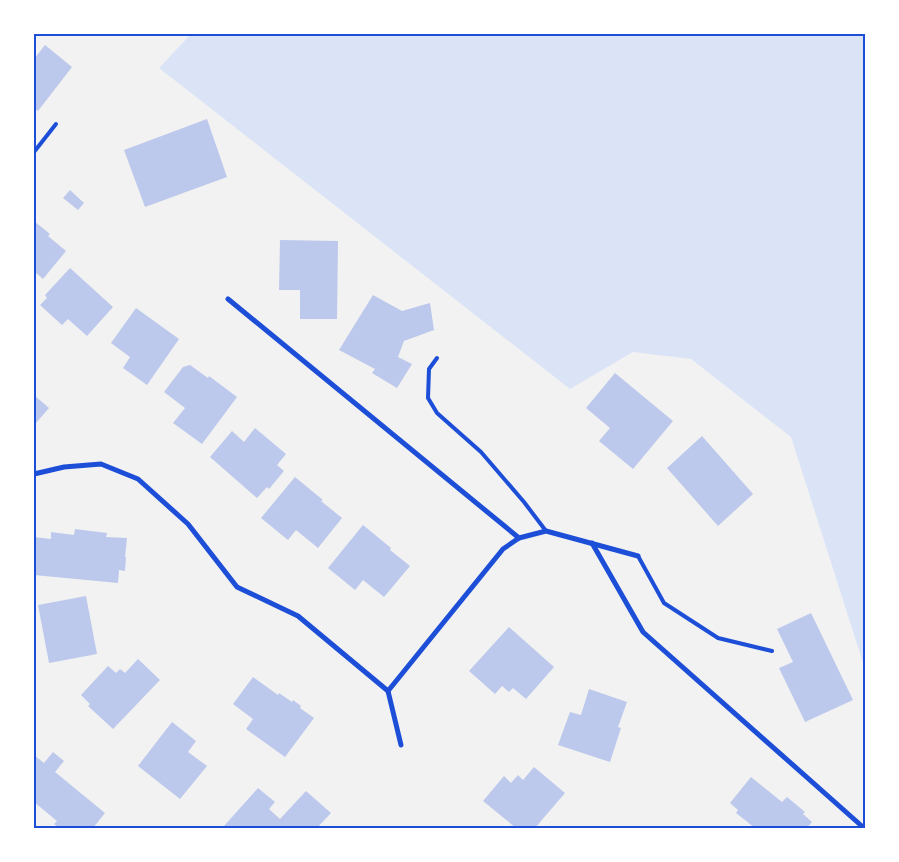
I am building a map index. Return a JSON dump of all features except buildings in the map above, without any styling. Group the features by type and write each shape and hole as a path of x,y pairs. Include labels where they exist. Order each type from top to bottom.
{"street":[{"path":"228,300 519,538"},
{"path":"34,474 64,467 101,464 138,479 188,524 237,587 298,616 388,691 401,745"},
{"path":"388,691 503,549 519,538 546,531 638,556"},
{"path":"592,543 644,632 864,828"}],"lane":[{"path":"34,152 56,124"},
{"path":"437,358 428,369 428,398 437,413 481,452 546,531"},
{"path":"638,556 664,603 718,638 772,651"}],"shaded area":[{"path":"191,34 865,34 865,669 791,437 691,359 633,352 570,389 159,68"}]}
